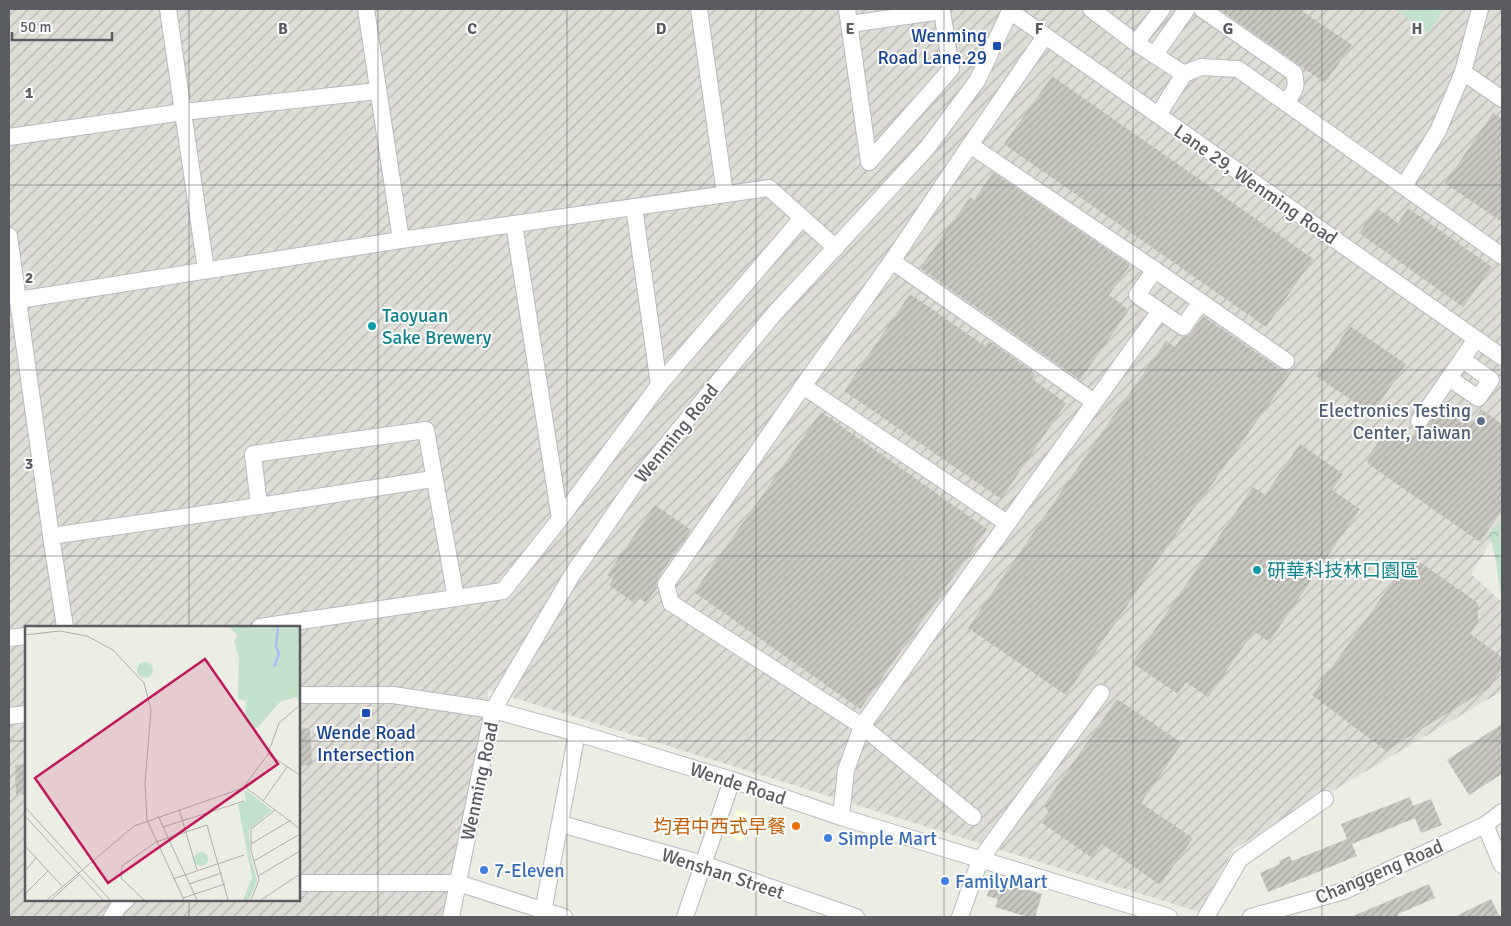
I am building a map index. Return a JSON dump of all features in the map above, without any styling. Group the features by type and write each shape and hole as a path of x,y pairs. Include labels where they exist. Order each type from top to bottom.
{"street":[{"path":"168,9 206,270"},
{"path":"366,9 401,240"},
{"path":"699,9 725,194"},
{"path":"1091,9 1136,43 1184,74"},
{"path":"1136,43 1162,9"},
{"path":"1155,54 1187,9"},
{"path":"1202,9 1294,73 1296,89 1286,103"},
{"path":"1404,186 1438,131 1463,72 1480,9"},
{"path":"948,10 951,69 869,162 848,16 948,10"},
{"name":"Lane 29, Wenming Road","path":"1011,10 1045,36 1502,357"},
{"name":"Wenming Road","path":"451,917 493,710 572,575 636,482 774,314 927,148 977,81 1011,10"},
{"path":"973,817 862,726 671,603 666,584 892,261 1045,36"},
{"path":"1158,115 1184,74 1201,67 1238,69 1502,256"},
{"path":"1463,72 1502,99"},
{"path":"9,138 183,112 378,91"},
{"path":"970,145 1286,361"},
{"path":"15,307 206,270 401,240 769,188 836,248"},
{"path":"634,207 659,385"},
{"path":"267,626 503,590 560,519 659,385 802,218"},
{"path":"514,224 560,519"},
{"path":"9,236 15,307 65,626"},
{"path":"892,261 1094,402"},
{"path":"1155,270 1137,295 1183,327 1201,302"},
{"path":"841,817 846,770 862,726 1160,310"},
{"path":"1419,421 1476,339"},
{"path":"1449,378 1478,398 1497,384 1462,359"},
{"path":"803,386 1007,523"},
{"path":"259,506 253,454 426,430 433,479 456,598"},
{"path":"50,536 433,479"},
{"path":"9,638 25,636"},
{"path":"960,917 980,860 1101,693"},
{"name":"Wende Road","path":"300,695 393,695 493,710 577,733 732,780 841,817 1169,917"},
{"path":"9,716 25,714"},
{"path":"543,914 577,733"},
{"path":"685,917 732,780"},
{"path":"1206,917 1240,859 1325,799"},
{"path":"1497,820 1502,865"},
{"name":"Changgeng Road","path":"1251,917 1288,913 1344,891 1497,820"},
{"name":"Wenshan Street","path":"561,824 703,864 856,917"},
{"path":"300,883 458,883 543,914 564,917"},
{"path":"112,917 125,901"}],"shaded area":[{"path":"9,9 1502,9 1502,523 1471,574 1502,602 1502,691 1234,849 1199,912 489,690 443,917 9,917"},
{"path":"736,810 750,814 742,842 727,835"}],"green space":[{"path":"1394,9 1444,9 1428,32"},
{"path":"1502,518 1502,603 1495,555 1489,534"}],"building":[{"path":"1219,9 1299,9 1352,45 1325,83"},
{"path":"1052,76 1313,259 1266,327 1004,144"},
{"path":"1493,113 1502,119 1502,222 1445,183"},
{"path":"993,172 1130,265 1109,295 1129,310 1080,380 920,268 970,197 974,200"},
{"path":"1377,208 1398,223 1408,208 1492,267 1463,307 1359,233"},
{"path":"910,294 985,346 989,341 1035,373 1032,379 1066,403 1001,499 844,391"},
{"path":"1203,316 1280,369 1291,373 1202,496 1066,695 968,628 1166,341 1175,347 1182,337 1191,333"},
{"path":"1350,326 1406,364 1372,414 1316,376"},
{"path":"1445,401 1473,421 1481,409 1502,424 1502,510 1480,542 1367,463 1369,462 1366,460 1387,429 1407,443 1416,430 1423,430 1427,427"},
{"path":"821,412 987,529 860,709 694,592"},
{"name":"研華科技林口園區","path":"1300,444 1343,474 1332,490 1360,509 1269,642 1254,631 1208,697 1186,682 1178,694 1132,663 1253,487 1265,495"},
{"path":"655,505 691,530 658,578 657,588 646,603 638,597 634,603 609,585 613,579 607,575"},
{"path":"1411,556 1478,603 1478,622 1470,634 1502,657 1502,668 1490,687 1386,751 1312,695"},
{"path":"1117,699 1182,743 1141,803 1193,838 1160,885 1102,844 1092,858 1042,823 1049,813 1044,805"},
{"path":"1502,724 1502,774 1469,795 1447,760"},
{"path":"310,728 312,765 300,766 300,729"},
{"path":"25,764 25,794 16,795 15,765"},
{"path":"1410,797 1413,806 1431,799 1442,825 1421,833 1415,818 1352,844 1357,856 1268,892 1260,873 1280,864 1279,861 1290,856 1292,861 1347,839 1341,824"},
{"path":"992,879 1042,894 1035,917 1028,917 995,907 998,899 987,896"},
{"path":"1429,884 1435,898 1398,914 1399,917 1351,917"},
{"path":"1491,899 1500,917 1454,917"}],"place":[{"name":"Wenming Road Lane.29","path":"997,46"},
{"name":"Taoyuan Sake Brewery","path":"372,326"},
{"name":"Electronics Testing Center, Taiwan","path":"1481,421"},
{"name":"研華科技林口園區","path":"1257,570"},
{"name":"Wende Road Intersection","path":"366,713"},
{"name":"均君中西式早餐","path":"796,826"},
{"name":"Simple Mart","path":"828,838"},
{"name":"7-Eleven","path":"484,870"},
{"name":"FamilyMart","path":"945,881"}]}
